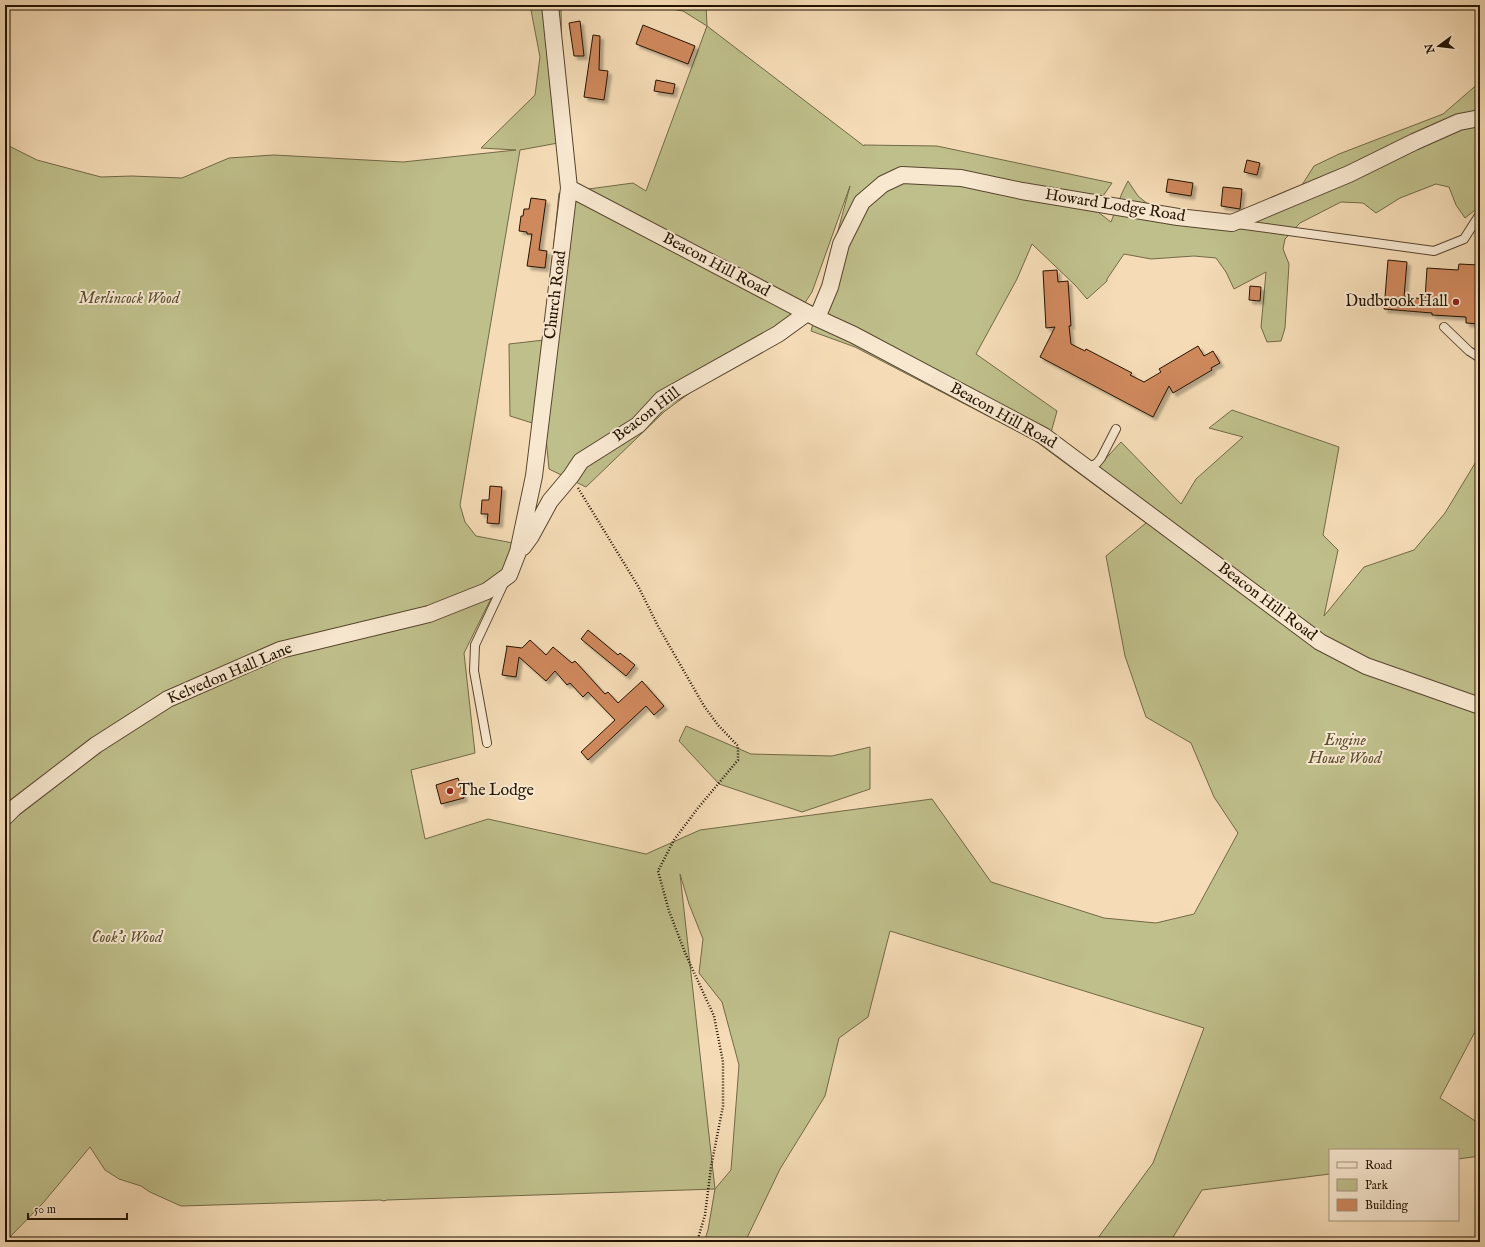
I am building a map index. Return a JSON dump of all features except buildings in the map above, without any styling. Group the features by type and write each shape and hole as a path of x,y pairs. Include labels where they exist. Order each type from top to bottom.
{"street":[{"name":"Church Road","path":"505,580 513,570 534,476 569,188 550,5"},
{"name":"Howard Lodge Road","path":"812,316 830,287 841,244 862,202 883,184 902,176 961,178 1022,191 1178,217 1232,223 1349,174 1459,122 1480,118"},
{"name":"Beacon Hill Road","path":"569,188 812,316 854,334 1044,436 1320,642 1366,666 1480,706"},
{"name":"Beacon Hill","path":"518,552 525,544 550,501 571,476 581,461 638,425 662,399 812,316"},
{"name":"Kelvedon Hall Lane","path":"5,817 14,808 96,745 168,699 280,650 429,614 487,591 505,580"}],"lane":[{"path":"1232,223 1434,251 1464,239 1480,214"},
{"path":"1444,327 1469,351 1480,358"},
{"path":"1087,468 1097,464 1116,429"},
{"path":"487,742 474,671 475,646 505,580"}],"path":[{"path":"571,476 581,495 638,586 658,626 704,706 718,725 738,746 738,760 698,808 674,840 658,871 668,911 714,1016 723,1062 723,1106 711,1167 705,1215 697,1242"}],"green space":[{"path":"530,5 561,5 562,84 558,143 520,150 460,505 465,522 476,536 518,544 464,653 475,753 411,770 425,839 488,819 646,854 700,830 932,799 991,882 1104,918 1156,923 1194,914 1238,833 1214,797 1191,743 1146,717 1125,656 1106,556 1146,523 1034,440 855,347 811,331 850,186 812,292 797,315 665,411 586,487 549,469 545,427 510,416 509,344 544,340 559,193 633,183 646,191 707,26 864,146 937,146 1112,183 1094,209 1111,222 1128,181 1138,196 1154,209 1219,225 1302,185 1314,166 1339,154 1443,114 1480,82 1479,207 1465,218 1456,205 1449,187 1436,184 1400,198 1376,213 1363,203 1341,202 1300,223 1285,239 1283,249 1289,264 1285,328 1281,341 1267,342 1261,327 1266,272 1234,289 1226,272 1216,258 1194,256 1151,259 1124,254 1107,281 1087,299 1076,286 1032,244 1017,279 976,354 1057,411 1050,436 1098,467 1121,442 1181,504 1196,479 1243,437 1209,428 1232,410 1339,447 1323,535 1338,550 1324,616 1364,567 1414,550 1445,513 1480,455 1480,1027 1477,1028 1440,1098 1480,1124 1480,1156 1459,1159 1459,1149 1329,1149 1329,1174 1202,1190 1170,1242 1095,1242 1153,1163 1204,1028 890,931 868,1017 839,1038 825,1096 780,1169 745,1242 704,1242 708,1230 715,1189 384,1201 181,1206 150,1192 141,1186 119,1179 105,1170 90,1147 43,1203 5,1242 5,144 37,160 101,177 132,176 182,178 229,158 274,155 403,162 516,150 481,148 535,95 540,57","holes":["680,874 689,904 703,939 699,973 722,1002 739,1065 731,1170 715,1189"]},
{"path":"648,5 706,5 707,26 683,11"},
{"path":"686,726 751,754 832,756 870,747 870,789 802,812 719,784 679,741"}],"place":[{"name":"Dudbrook Hall","path":"1456,302"},
{"name":"The Lodge","path":"450,791"}],"park label":[{"name":"Merlincock Wood","path":"129,299"},
{"name":"Engine House Wood","path":"1345,750"},
{"name":"Cook's Wood","path":"127,938"}]}
